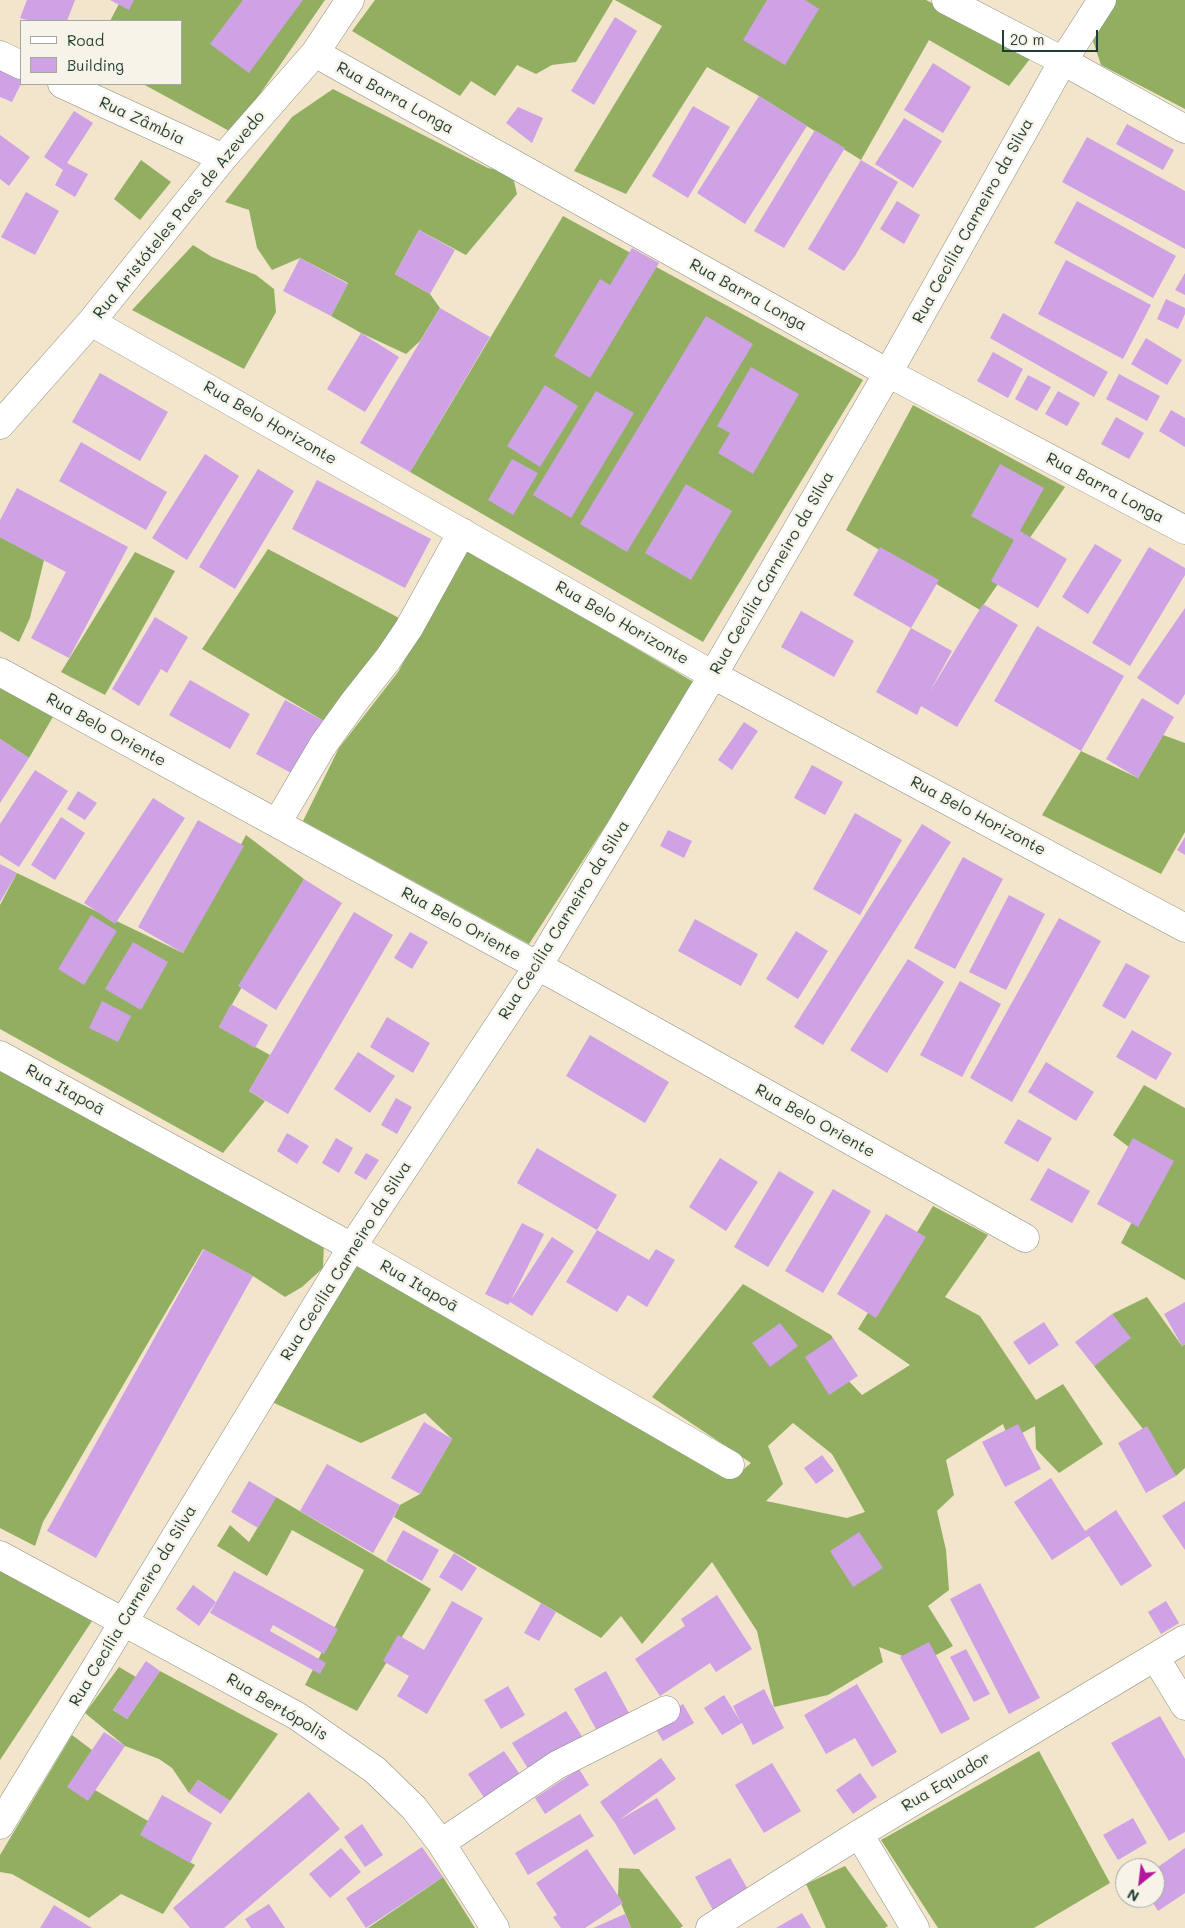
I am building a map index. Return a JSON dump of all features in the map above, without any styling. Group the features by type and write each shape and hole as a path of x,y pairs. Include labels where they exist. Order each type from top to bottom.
{"street":[{"name":"Rua Aristóteles Paes de Azevedo","path":"0,425 91,322 223,158 315,53 350,0"},
{"path":"946,0 1063,61 1185,129"},
{"name":"Rua Cecília Carneiro da Silva","path":"0,1825 352,1247 538,966 714,675 888,373 1063,61 1102,0"},
{"name":"Rua Barra Longa","path":"315,53 888,373 1185,530"},
{"path":"0,55 20,65"},
{"name":"Rua Zâmbia","path":"64,85 223,158"},
{"name":"Rua Belo Horizonte","path":"91,322 714,675 1185,928"},
{"path":"277,823 323,745 409,628 462,532"},
{"name":"Rua Belo Oriente","path":"0,672 538,966 1025,1238"},
{"name":"Rua Itapoã","path":"0,1055 352,1247 730,1466"},
{"name":"Rua Bertópolis","path":"0,1555 297,1716 375,1770 414,1808 441,1843 495,1928"},
{"name":"Rua Equador","path":"710,1928 859,1834 1185,1639"},
{"path":"1155,1657 1185,1706"},
{"path":"441,1843 557,1766 666,1710"},
{"path":"859,1834 915,1928"}],"green space":[{"path":"121,0 325,0 233,133 145,85 182,85 182,20 111,20"},
{"path":"375,0 613,0 576,62 552,65 536,74 517,65 495,96 471,81 460,96 352,31"},
{"path":"615,0 926,0 1033,55 1009,86 929,40 861,160 759,96 707,67 626,194 574,171 662,26"},
{"path":"1116,0 1185,0 1185,109 1101,65 1093,41"},
{"path":"333,89 488,168 512,173 517,194 466,255 419,230 395,274 430,294 440,308 420,341 406,354 361,333 331,316 348,283 300,258 272,270 257,248 249,210 225,202 292,117"},
{"path":"141,160 171,182 140,220 114,199"},
{"path":"563,216 863,380 703,642 410,472"},
{"path":"193,245 212,257 256,275 274,289 276,312 244,369 132,310"},
{"path":"913,405 1065,487 980,610 846,530"},
{"path":"0,537 44,560 30,618 19,642 0,631"},
{"path":"268,549 401,619 378,654 324,721 202,649"},
{"path":"468,550 697,684 529,944 303,821 339,748 398,672"},
{"path":"135,552 175,571 105,695 61,672"},
{"path":"0,687 54,715 29,758 0,739"},
{"path":"1163,735 1185,743 1185,832 1161,874 1042,815 1081,751 1138,778"},
{"path":"246,835 304,879 219,1027 270,1055 249,1091 265,1101 223,1153 0,1029 0,905 17,873 183,953"},
{"path":"0,1065 324,1241 323,1268 302,1287 285,1297 253,1276 203,1249 43,1522 35,1546 0,1528"},
{"path":"1144,1085 1185,1108 1185,1280 1121,1243 1159,1170 1113,1135"},
{"path":"933,1206 988,1235 945,1297 980,1316 1036,1400 1063,1384 1103,1444 1059,1473 1036,1449 1035,1426 1009,1440 1003,1424 946,1460 954,1495 937,1511 946,1550 949,1590 928,1606 953,1646 921,1663 879,1647 883,1662 828,1695 774,1707 757,1631 712,1562 642,1644 621,1616 601,1638 394,1517 400,1505 420,1494 452,1439 425,1413 361,1443 272,1402 357,1262 732,1479 751,1463 652,1397 743,1284 831,1335 851,1368 844,1376 862,1395 910,1365 858,1329","holes":["793,1423 832,1454 865,1512 847,1518 766,1501 783,1484 768,1446"]},
{"path":"1147,1297 1182,1346 1185,1344 1185,1468 1176,1476 1143,1429 1094,1366 1130,1338 1112,1314"},
{"path":"276,1497 431,1589 357,1711 305,1685 364,1570 292,1530 267,1576 217,1546 230,1525 249,1542"},
{"path":"3,1566 92,1621 0,1760 0,1571"},
{"path":"119,1667 136,1677 113,1710 127,1719 160,1671 278,1734 230,1801 198,1780 189,1793 172,1768 159,1759 125,1746 85,1713"},
{"path":"72,1735 92,1750 68,1787 95,1790 148,1821 141,1835 195,1865 163,1914 121,1894 89,1918 12,1874 0,1872 0,1855"},
{"path":"1039,1751 1110,1883 1034,1928 938,1928 881,1840"},
{"path":"845,1866 888,1926 885,1928 826,1928 806,1884"},
{"path":"619,1868 639,1869 683,1926 680,1928 631,1928 618,1896"},
{"path":"443,1877 475,1928 368,1928"}],"building":[{"path":"27,0 75,0 67,20 27,20 20,18"},
{"path":"110,0 134,0 129,10"},
{"path":"243,0 303,0 249,73 210,44"},
{"path":"767,0 805,0 819,9 785,65 743,40"},
{"path":"615,17 637,31 594,105 571,91"},
{"path":"0,61 20,71 20,85 12,102 0,97"},
{"path":"933,63 971,87 943,133 904,110"},
{"path":"759,96 807,126 745,224 697,193"},
{"path":"693,106 730,127 688,198 652,176"},
{"path":"518,107 543,118 532,143 506,123"},
{"path":"74,111 93,123 67,163 88,174 75,197 55,185 63,170 44,157"},
{"path":"904,118 942,141 913,188 875,164"},
{"path":"1127,124 1174,150 1163,170 1116,144"},
{"path":"815,130 845,148 784,248 754,231"},
{"path":"0,135 30,157 9,186 0,179"},
{"path":"1087,137 1185,191 1185,249 1062,182"},
{"path":"861,160 898,182 855,256 844,271 808,249"},
{"path":"26,192 59,211 35,255 1,237"},
{"path":"897,201 920,215 904,244 880,229"},
{"path":"1077,201 1176,256 1153,298 1054,243"},
{"path":"419,230 455,250 430,294 395,274"},
{"path":"632,248 659,263 590,378 554,356 600,279 610,285"},
{"path":"300,258 348,284 331,316 283,291"},
{"path":"1066,260 1151,305 1123,359 1038,314"},
{"path":"1185,273 1185,295 1175,290"},
{"path":"1166,299 1185,308 1185,314 1178,329 1157,319"},
{"path":"440,308 490,337 410,472 360,443"},
{"path":"1003,313 1108,372 1094,397 990,338"},
{"path":"706,316 753,344 627,552 580,524"},
{"path":"361,333 399,357 365,412 327,389"},
{"path":"1146,338 1182,360 1167,385 1131,364"},
{"path":"993,352 1023,369 1008,398 977,381"},
{"path":"751,367 799,394 753,474 718,453 730,433 717,426"},
{"path":"100,373 168,412 140,461 72,422"},
{"path":"1119,374 1160,396 1147,421 1106,399"},
{"path":"1028,375 1051,387 1037,411 1015,399"},
{"path":"545,385 578,406 540,467 507,446"},
{"path":"596,391 634,413 571,518 533,495"},
{"path":"1058,391 1080,403 1067,426 1045,414"},
{"path":"1171,410 1185,418 1185,447 1159,431"},
{"path":"1116,417 1144,433 1129,459 1101,444"},
{"path":"81,442 167,492 146,530 59,481"},
{"path":"205,454 239,476 187,560 152,538"},
{"path":"512,459 538,473 513,515 488,500"},
{"path":"1000,464 1044,488 1020,531 1067,559 1038,608 991,581 1014,540 971,516"},
{"path":"258,469 294,491 235,589 199,567"},
{"path":"317,480 431,539 405,588 292,529"},
{"path":"686,484 732,511 691,580 645,553"},
{"path":"17,488 128,547 69,658 31,638 66,572 0,537 0,520"},
{"path":"1095,544 1122,560 1088,614 1062,597"},
{"path":"880,547 939,580 911,628 853,595"},
{"path":"1149,547 1185,568 1185,575 1130,666 1092,643"},
{"path":"983,604 1018,625 957,727 921,706 917,715 876,692 911,628 952,651 929,693"},
{"path":"1185,608 1185,694 1178,705 1137,678"},
{"path":"801,611 854,641 834,677 781,647"},
{"path":"155,617 188,637 167,673 161,669 139,706 112,689"},
{"path":"1037,626 1124,676 1081,751 994,701"},
{"path":"190,680 250,714 230,749 169,715"},
{"path":"1142,698 1174,717 1138,778 1106,759"},
{"path":"285,700 324,721 295,775 256,754"},
{"path":"744,722 758,731 732,770 718,760"},
{"path":"0,739 29,758 0,803"},
{"path":"812,765 843,782 825,815 794,798"},
{"path":"35,770 68,791 19,867 0,855 0,824"},
{"path":"78,791 97,803 85,820 67,809"},
{"path":"153,798 185,818 115,924 84,903"},
{"path":"855,813 902,840 860,915 813,889"},
{"path":"61,817 85,833 55,880 31,865"},
{"path":"198,820 244,846 183,953 138,927"},
{"path":"922,824 951,842 823,1045 794,1027"},
{"path":"668,830 692,841 684,858 660,846"},
{"path":"1185,837 1185,855 1177,850"},
{"path":"963,857 1003,879 955,969 914,948"},
{"path":"0,864 17,873 0,902"},
{"path":"304,879 342,903 276,1010 238,986"},
{"path":"1009,895 1045,914 1006,990 969,972"},
{"path":"354,912 393,935 288,1114 249,1091"},
{"path":"91,915 117,931 84,985 58,969"},
{"path":"1059,918 1101,941 1012,1102 970,1078"},
{"path":"695,919 758,954 741,986 678,951"},
{"path":"796,931 828,951 798,999 766,979"},
{"path":"410,932 428,942 412,969 394,958"},
{"path":"133,942 168,962 141,1010 105,989"},
{"path":"908,959 944,982 887,1073 850,1050"},
{"path":"1126,963 1150,976 1125,1019 1102,1006"},
{"path":"960,981 1001,1004 962,1077 920,1055"},
{"path":"102,1001 131,1016 118,1042 89,1028"},
{"path":"231,1004 268,1025 255,1048 219,1027"},
{"path":"387,1017 430,1043 413,1073 370,1047"},
{"path":"1132,1030 1172,1053 1156,1080 1116,1057"},
{"path":"590,1035 669,1082 645,1123 566,1076"},
{"path":"358,1052 395,1076 370,1113 334,1089"},
{"path":"1046,1062 1094,1092 1076,1121 1028,1092"},
{"path":"396,1098 412,1107 397,1134 381,1125"},
{"path":"1018,1119 1052,1138 1038,1162 1004,1143"},
{"path":"287,1133 309,1146 297,1164 277,1151"},
{"path":"336,1138 353,1148 339,1173 322,1163"},
{"path":"1133,1138 1174,1161 1138,1227 1097,1204"},
{"path":"537,1148 617,1195 597,1230 517,1183"},
{"path":"366,1153 379,1160 366,1180 354,1173"},
{"path":"720,1158 758,1182 726,1231 689,1207"},
{"path":"1048,1168 1090,1191 1072,1223 1030,1200"},
{"path":"779,1171 814,1192 768,1267 734,1247"},
{"path":"833,1189 871,1211 823,1293 785,1271"},
{"path":"886,1214 926,1237 876,1318 837,1294"},
{"path":"522,1223 544,1234 511,1300 552,1237 574,1251 532,1316 510,1302 508,1305 485,1294"},
{"path":"597,1230 649,1260 656,1249 675,1260 647,1307 628,1295 617,1312 566,1282"},
{"path":"204,1249 253,1276 96,1558 47,1531"},
{"path":"1185,1302 1185,1344 1182,1346 1164,1314"},
{"path":"1112,1314 1131,1338 1094,1366 1075,1342"},
{"path":"1044,1322 1059,1345 1029,1365 1013,1342"},
{"path":"780,1323 798,1346 770,1367 752,1343"},
{"path":"833,1338 858,1376 829,1395 805,1357"},
{"path":"424,1422 452,1439 420,1494 391,1478"},
{"path":"1018,1424 1041,1469 1005,1487 982,1442"},
{"path":"1147,1426 1176,1476 1146,1493 1118,1443"},
{"path":"822,1455 834,1471 816,1484 804,1468"},
{"path":"327,1464 400,1505 373,1553 300,1511"},
{"path":"1051,1478 1085,1531 1116,1510 1152,1566 1121,1586 1089,1536 1052,1560 1014,1502"},
{"path":"249,1481 276,1497 258,1528 231,1512"},
{"path":"1185,1501 1185,1550 1162,1516"},
{"path":"403,1530 439,1550 422,1581 386,1561"},
{"path":"859,1532 883,1568 853,1587 830,1551"},
{"path":"454,1553 477,1568 462,1591 439,1577"},
{"path":"234,1571 338,1629 324,1654 273,1625 270,1631 326,1663 320,1674 210,1613"},
{"path":"980,1583 1040,1698 1009,1714 950,1599"},
{"path":"193,1585 216,1602 199,1626 176,1609"},
{"path":"717,1595 752,1649 716,1672 710,1663 660,1696 635,1659 685,1626 681,1619"},
{"path":"452,1601 483,1618 427,1714 397,1696 409,1676 383,1661 398,1635 424,1650"},
{"path":"1166,1601 1179,1623 1161,1634 1148,1612"},
{"path":"541,1603 556,1612 539,1641 524,1633"},
{"path":"929,1642 970,1719 941,1734 900,1657"},
{"path":"966,1649 990,1694 974,1702 950,1657"},
{"path":"146,1661 160,1671 127,1719 113,1710"},
{"path":"606,1671 629,1713 597,1731 574,1689"},
{"path":"857,1684 897,1752 872,1767 855,1738 826,1754 804,1715"},
{"path":"508,1686 525,1715 501,1729 484,1700"},
{"path":"764,1689 784,1728 753,1745 742,1723 722,1735 704,1708 724,1695 740,1721 733,1706"},
{"path":"683,1704 694,1723 663,1741 652,1723"},
{"path":"566,1711 583,1738 529,1770 512,1743"},
{"path":"1160,1716 1185,1759 1185,1832 1169,1841 1111,1743"},
{"path":"104,1732 125,1746 88,1801 67,1787"},
{"path":"504,1751 521,1776 485,1799 468,1774"},
{"path":"661,1758 676,1779 619,1820 657,1798 676,1829 634,1855 600,1802"},
{"path":"772,1763 801,1811 764,1833 735,1785"},
{"path":"579,1769 589,1785 545,1814 535,1798"},
{"path":"860,1773 877,1797 853,1814 836,1790"},
{"path":"198,1780 230,1801 221,1814 189,1793"},
{"path":"309,1792 340,1829 224,1928 190,1928 173,1908"},
{"path":"162,1795 212,1823 190,1863 140,1835"},
{"path":"580,1814 594,1836 528,1875 515,1853"},
{"path":"1133,1818 1147,1843 1121,1858 1117,1858 1103,1835"},
{"path":"362,1824 383,1855 365,1867 344,1837"},
{"path":"422,1847 443,1877 366,1928 346,1898"},
{"path":"341,1848 361,1872 330,1898 309,1874"},
{"path":"1185,1848 1185,1893 1165,1906 1165,1862"},
{"path":"587,1849 623,1903 585,1928 561,1928 553,1917 557,1915 536,1883"},
{"path":"730,1858 750,1893 714,1912 695,1877"},
{"path":"269,1904 285,1928 251,1928 245,1919"},
{"path":"54,1905 92,1928 40,1928"},
{"path":"802,1913 811,1928 776,1928"},
{"path":"625,1914 631,1928 593,1928"}]}
